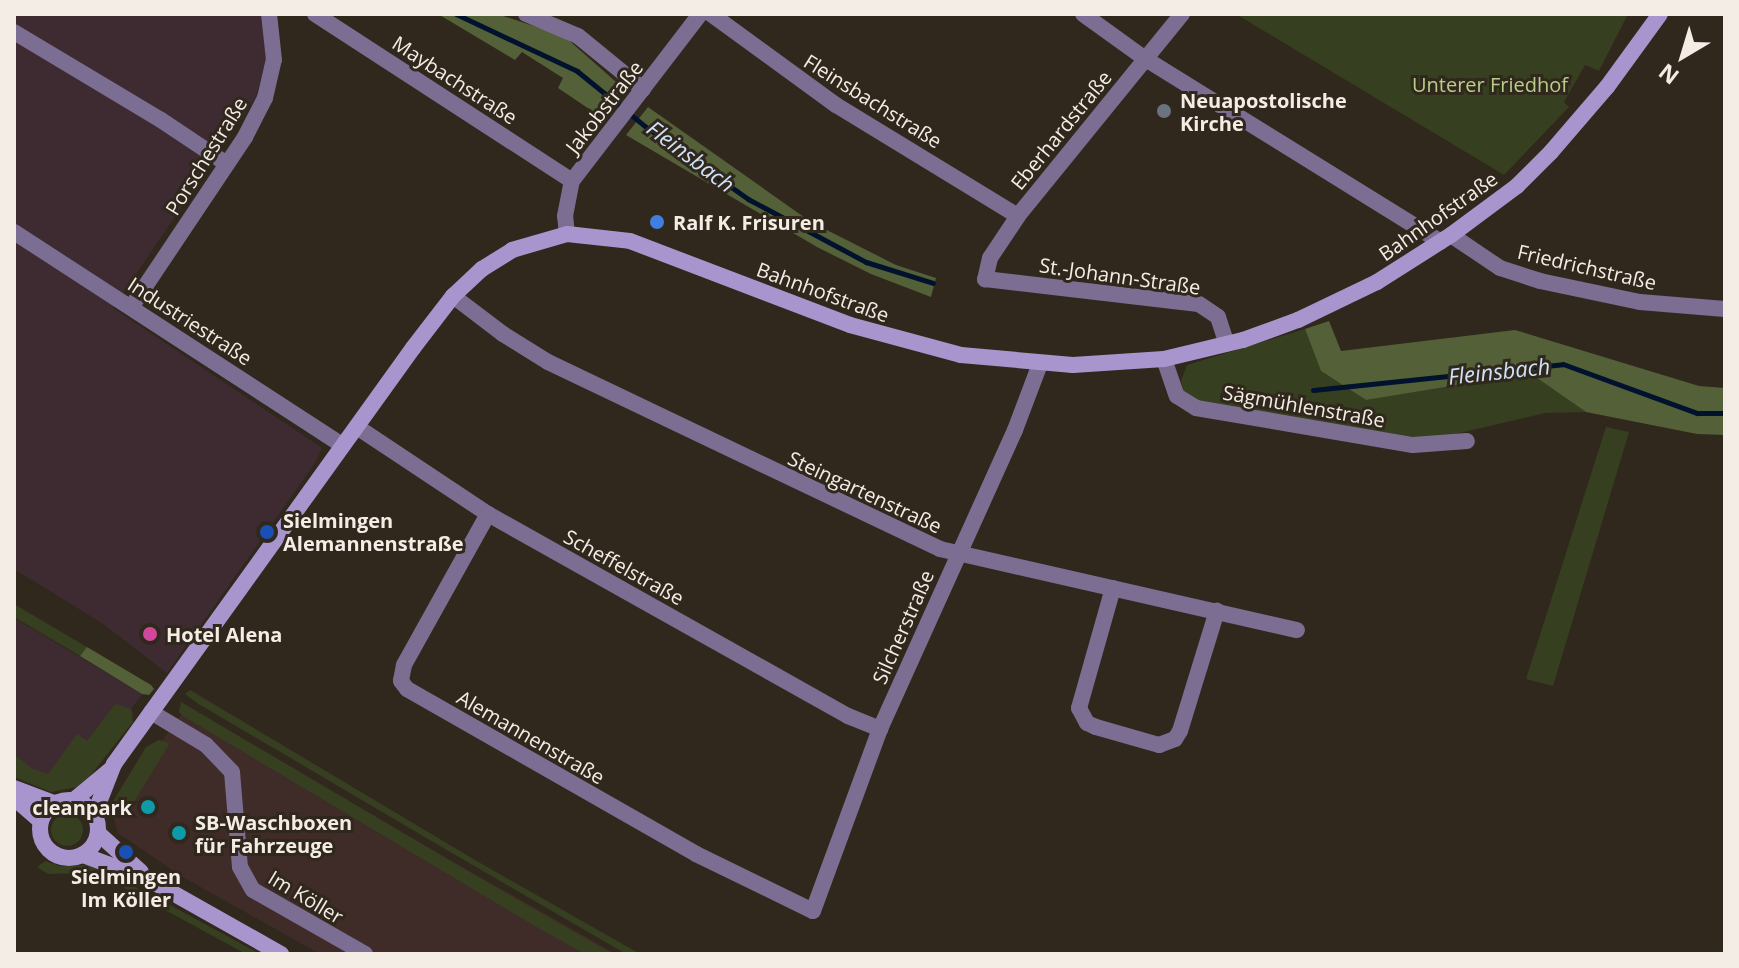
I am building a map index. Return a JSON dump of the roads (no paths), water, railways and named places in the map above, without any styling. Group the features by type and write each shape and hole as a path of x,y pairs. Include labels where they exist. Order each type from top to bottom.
{"street":[{"name":"Porschestraße","path":"132,306 256,117 271,78 274,39 269,14"},
{"name":"Maybachstraße","path":"315,14 572,181"},
{"path":"526,14 578,36 640,92"},
{"name":"Jakobstraße","path":"567,234 565,216 572,181 700,14"},
{"name":"Fleinsbachstraße","path":"711,14 825,98 1018,216"},
{"name":"Friedrichstraße","path":"1083,14 1144,58 1500,268 1540,281 1640,302 1725,309"},
{"name":"Eberhardstraße","path":"985,279 990,258 1018,216 1182,14"},
{"name":"Bahnhofstraße","path":"74,800 111,768 453,296 482,269 512,250 567,234 630,241 850,325 922,347 1040,364 1107,365 1164,359 1227,344 1326,307 1377,282 1446,238 1517,186 1551,152 1607,87 1656,15"},
{"path":"14,32 148,111 227,164"},
{"name":"Industriestraße","path":"14,232 343,446"},
{"name":"St.-Johann-Straße","path":"985,279 1199,304 1218,317 1227,344"},
{"name":"Steingartenstraße","path":"453,296 511,340 548,362 873,519 957,555 1297,630"},
{"name":"Sägmühlenstraße","path":"1164,359 1177,396 1196,408 1413,445 1467,441"},
{"name":"Silcherstraße","path":"813,911 880,729 1015,430 1040,364"},
{"name":"Scheffelstraße","path":"357,427 488,514 848,716 880,729"},
{"name":"Alemannenstraße","path":"488,514 404,665 401,681 407,689 696,854 813,911"},
{"path":"1113,588 1079,708 1087,723 1148,743 1168,743 1180,731 1217,611"},
{"name":"Im Köller","path":"151,712 206,745 227,763 235,781 240,867 253,890 365,954"},
{"name":"Bahnhofstraße","path":"94,815 111,768"},
{"path":"14,788 54,803 74,800 86,805 94,815 98,833 93,846 83,855"},
{"path":"14,798 40,821 42,842 52,853 67,858 83,855 148,879 281,954"},
{"path":"40,821 54,803"},
{"path":"98,833 148,879"}],"waterway":[{"name":"Fleinsbach","path":"456,14 577,71 646,127 748,199 866,262 933,283"},
{"name":"Fleinsbach","path":"1313,390 1563,364 1697,413 1725,413"}],"place":[{"name":"Neuapostolische Kirche","path":"1164,111"},
{"name":"Ralf K. Frisuren","path":"657,222"},
{"name":"Sielmingen Alemannenstraße","path":"267,532"},
{"name":"Hotel Alena","path":"150,634"},
{"name":"cleanpark","path":"148,807"},
{"name":"SB-Waschboxen für Fahrzeuge","path":"179,833"},
{"name":"Sielmingen Im Köller","path":"126,852"}],"park label":[{"name":"Unterer Friedhof","path":"1490,84"}]}
